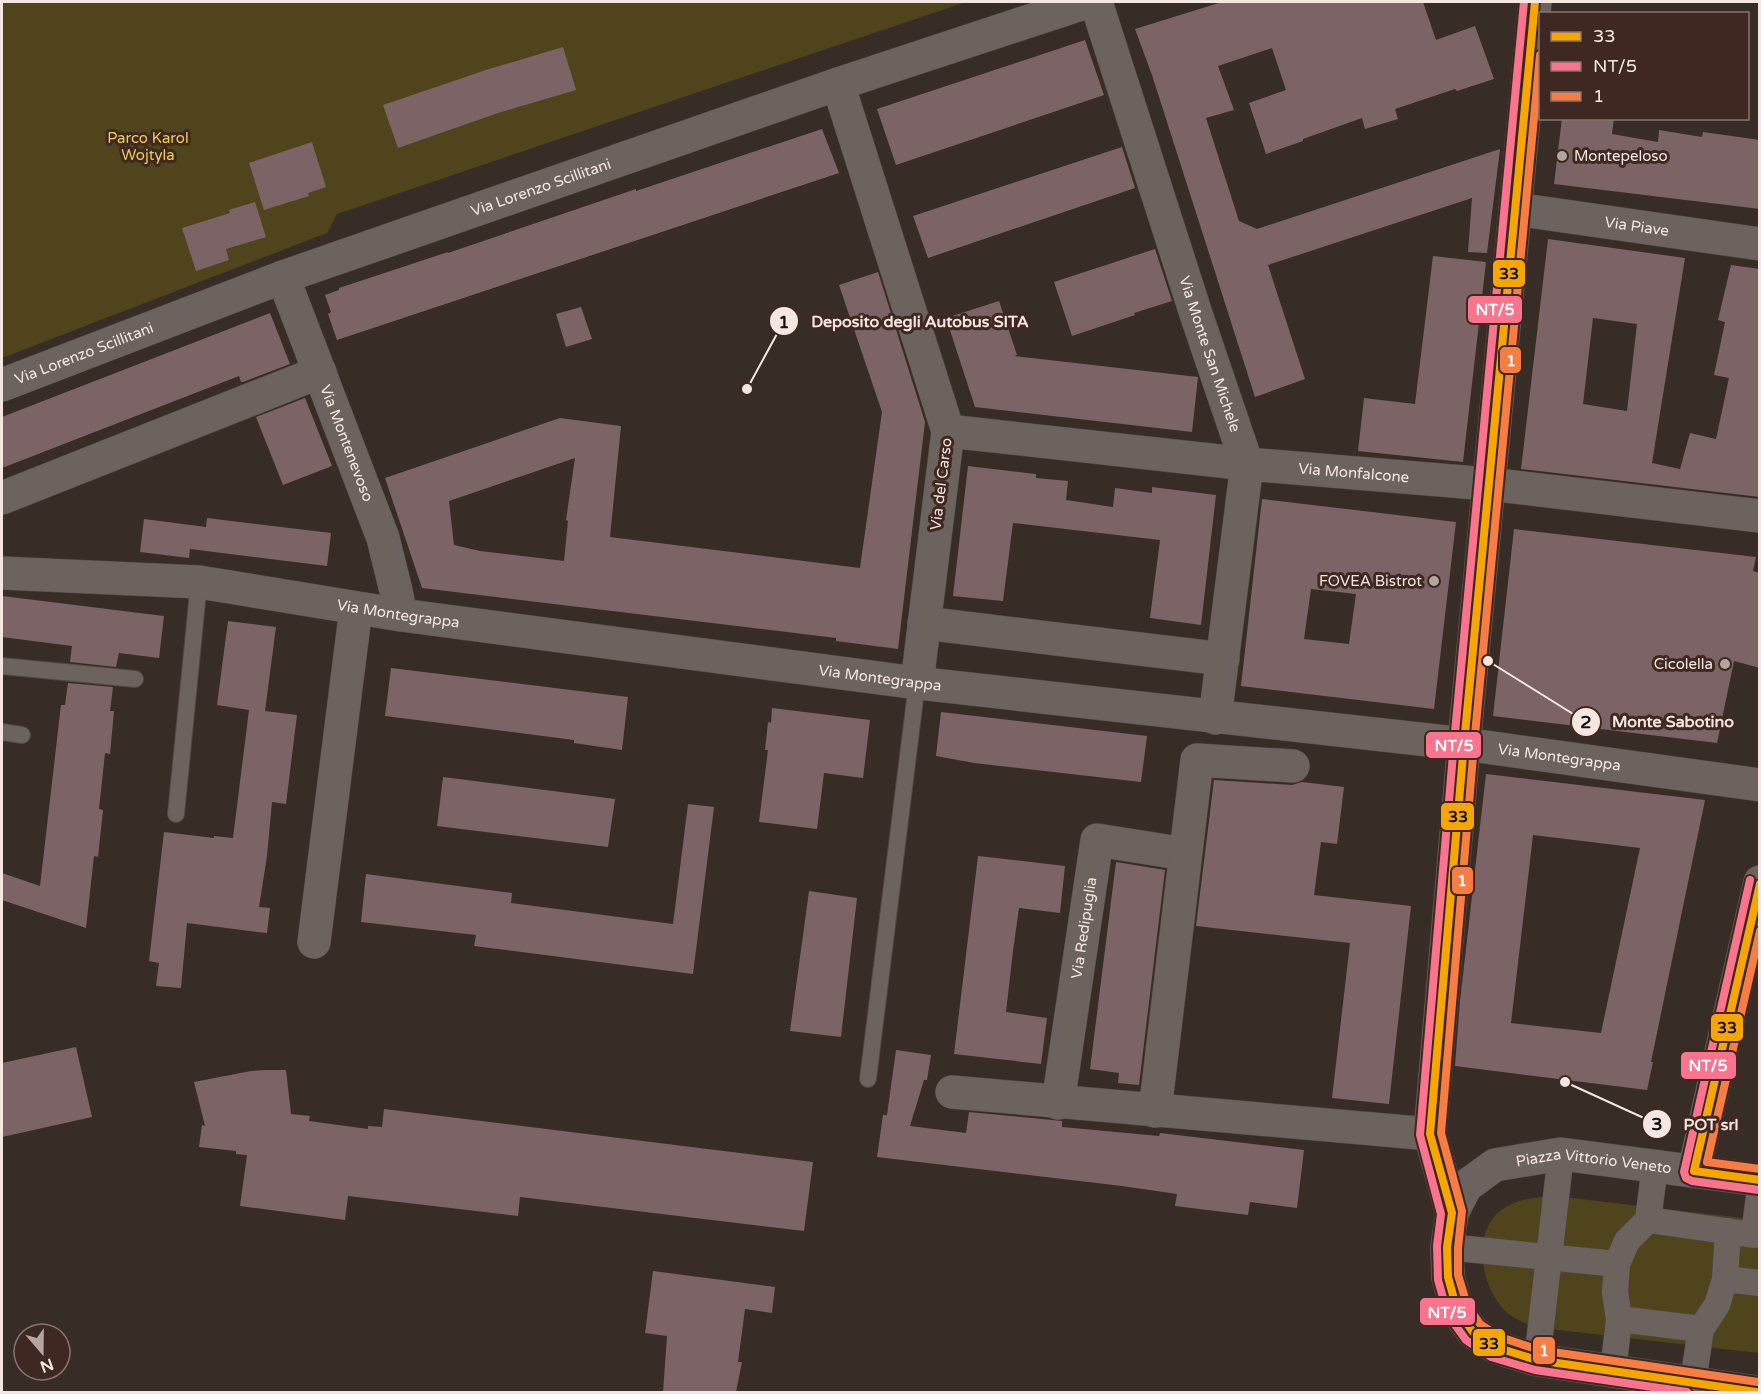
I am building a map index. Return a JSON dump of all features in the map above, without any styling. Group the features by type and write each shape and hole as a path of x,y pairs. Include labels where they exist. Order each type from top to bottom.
{"street":[{"name":"Via Lorenzo Scillitani","path":"2,385 283,277 838,84 1087,2"},
{"name":"Via Monte San Michele","path":"1096,2 1196,314 1247,464 1215,718"},
{"path":"952,1092 1430,1134 1488,484 1535,2"},
{"name":"Via del Carso","path":"838,84 948,431 916,683"},
{"name":"Via Piave","path":"1515,209 1760,244"},
{"name":"Via Montenevoso","path":"283,277 383,538 401,615"},
{"path":"2,498 320,372"},
{"name":"Via Monfalcone","path":"948,431 1247,464 1488,484 1760,516"},
{"name":"Via Montegrappa","path":"2,573 199,582 401,615 916,683 1464,744 1760,785"},
{"path":"314,942 356,608"},
{"path":"924,623 1223,658"},
{"path":"1155,1111 1197,760 1293,766"},
{"name":"Via Redipuglia","path":"1058,1103 1097,840 1185,854"},
{"path":"1694,1171 1760,882"},
{"name":"Piazza Vittorio Veneto","path":"1430,1134 1452,1213"},
{"path":"1537,1360 1561,1154"},
{"name":"Piazza Vittorio Veneto","path":"1756,1392 1537,1360 1495,1347 1473,1332 1458,1310 1448,1277 1447,1247 1452,1213 1466,1186 1495,1166 1561,1154 1760,1180"},
{"path":"1613,1372 1619,1319 1615,1293 1617,1264 1627,1241 1648,1220 1655,1166"},
{"path":"1648,1220 1754,1235 1760,1189"},
{"path":"1693,1382 1701,1329 1717,1305 1725,1279 1728,1231"},
{"path":"1447,1247 1617,1264"},
{"path":"1725,1279 1760,1283"},
{"path":"1619,1319 1701,1329"}],"lane":[{"path":"176,814 199,582"},
{"path":"2,666 135,679"},
{"path":"868,1079 916,683"},
{"path":"2,732 22,735"}],"green space":[{"name":"Parco Karol Wojtyla","path":"2,2 966,2 337,214 327,233 2,358"},
{"path":"1555,1196 1759,1220 1759,1353 1541,1328 1521,1321 1504,1310 1489,1286 1485,1272 1482,1257 1487,1228 1495,1216 1512,1204 1530,1198"}],"building":[{"path":"1222,2 1423,2 1436,40 1475,26 1494,79 1395,109 1398,119 1365,129 1362,118 1266,154 1249,103 1286,90 1272,48 1218,66 1234,110 1206,118 1239,221 1257,229 1500,149 1487,253 1468,252 1472,198 1268,265 1305,379 1255,397 1152,75 1135,29"},
{"path":"1085,40 1104,95 896,165 877,109"},
{"path":"563,47 576,90 498,113 398,148 383,105"},
{"path":"1562,120 1614,120 1612,134 1658,142 1659,130 1702,137 1703,132 1760,140 1760,209 1554,184"},
{"path":"822,129 839,173 337,340 328,314 331,312 325,295 339,288"},
{"path":"312,142 326,187 308,193 309,196 264,210 249,163"},
{"path":"1122,147 1135,188 928,258 913,216"},
{"path":"255,202 266,237 226,249 229,260 196,271 182,228 230,213 229,210"},
{"path":"1548,239 1685,258 1652,463 1680,469 1690,433 1716,439 1729,378 1714,375 1725,322 1718,320 1731,265 1760,269 1760,497 1521,469","holes":["1593,318 1637,324 1627,411 1583,404"]},
{"path":"1155,249 1172,301 1072,336 1054,282"},
{"path":"1433,256 1486,262 1463,462 1358,451 1364,398 1415,404"},
{"path":"878,272 925,422 898,649 836,641 836,638 422,588 385,478 560,418 621,426 610,537 860,568 882,412 839,285","holes":["575,458 566,520 568,521 564,561 480,551 454,545 449,501"]},
{"path":"999,301 1017,355 1014,356 1198,377 1192,432 975,407 946,318"},
{"path":"581,307 592,339 566,347 556,314"},
{"path":"270,313 290,364 243,382 239,376 2,468 2,417"},
{"path":"305,398 332,466 283,485 256,417"},
{"path":"968,466 1036,474 1036,478 1068,481 1066,500 1113,507 1115,488 1152,493 1152,487 1216,495 1201,625 1150,618 1160,540 1013,523 1003,601 953,596"},
{"path":"1262,499 1456,522 1434,709 1241,686","holes":["1311,589 1356,594 1349,644 1304,639"]},
{"path":"207,518 331,533 327,566 190,549 189,558 140,552 144,519 206,527"},
{"path":"1514,529 1756,557 1753,571 1760,573 1760,668 1734,661 1717,743 1493,716"},
{"path":"2,596 164,616 159,658 119,653 116,667 70,662 72,646 2,637"},
{"path":"228,621 276,627 265,711 297,715 286,804 272,802 259,907 270,908 267,933 187,923 181,988 156,986 159,963 149,961 164,832 233,838 249,710 217,705"},
{"path":"391,668 628,697 622,750 574,743 574,740 385,716"},
{"path":"68,683 113,687 110,711 114,711 110,754 105,753 99,809 103,810 98,857 94,856 86,928 2,900 2,873 40,886 61,705 65,705"},
{"path":"772,708 870,720 863,778 824,773 817,829 759,822 768,750 765,750 768,722 771,723"},
{"path":"941,712 1147,736 1141,782 974,763 936,756"},
{"path":"1486,774 1705,800 1647,1090 1455,1066 1460,1001","holes":["1533,835 1640,848 1601,1033 1511,1023"]},
{"path":"443,777 615,799 608,847 437,826"},
{"path":"1214,780 1292,785 1302,782 1344,787 1337,844 1321,842 1314,895 1411,906 1389,1104 1332,1098 1350,943 1196,926"},
{"path":"688,804 714,807 693,974 474,946 476,935 361,922 366,874 512,893 511,903 673,924"},
{"path":"978,856 1065,866 1060,913 1019,908 1013,951 1006,1012 1047,1018 1041,1064 954,1054"},
{"path":"1116,862 1165,870 1139,1085 1118,1083 1119,1073 1090,1069"},
{"path":"809,891 857,898 841,1037 790,1031"},
{"path":"76,1047 92,1117 2,1137 2,1063"},
{"path":"896,1050 931,1055 927,1080 924,1080 910,1126 966,1133 969,1112 1062,1121 1062,1127 1159,1136 1160,1133 1304,1150 1297,1208 1250,1202 1248,1215 1175,1206 1177,1194 877,1157 883,1115 887,1115"},
{"path":"266,1070 286,1070 291,1114 310,1116 309,1121 368,1129 368,1126 382,1127 384,1109 813,1162 804,1231 520,1197 518,1216 348,1196 345,1220 240,1206 247,1155 236,1154 236,1151 199,1147 202,1125 205,1126 194,1082"},
{"path":"653,1271 775,1287 772,1313 745,1309 738,1362 742,1362 736,1392 663,1392 667,1336 645,1333"}],"transit line":[{"name":"NT/5","path":"1524,2 1454,743 1420,1135 1441,1214 1437,1246 1438,1280 1448,1315 1466,1340 1491,1357 1535,1370 1687,1392"},
{"name":"33","path":"1535,2 1464,744 1430,1134 1452,1213 1447,1247 1448,1277 1457,1310 1473,1332 1495,1347 1537,1360 1756,1392"},
{"name":"1","path":"1539,65 1474,745 1441,1133 1462,1211 1458,1275 1467,1305 1480,1324 1500,1337 1539,1350 1758,1382"},
{"name":"NT/5","path":"1750,880 1684,1172 1686,1178 1692,1181 1759,1190"},
{"name":"33","path":"1694,1171 1760,884"},
{"name":"1","path":"1760,931 1707,1162 1760,1169"},
{"name":"33","path":"1694,1171 1760,1180"}],"place":[{"name":"Montepeloso","path":"1562,156"},
{"name":"Deposito degli Autobus SITA","path":"747,389"},
{"name":"FOVEA Bistrot","path":"1434,581"},
{"name":"Monte Sabotino","path":"1488,661"},
{"name":"Cicolella","path":"1725,664"},
{"name":"POT srl","path":"1565,1082"}]}
